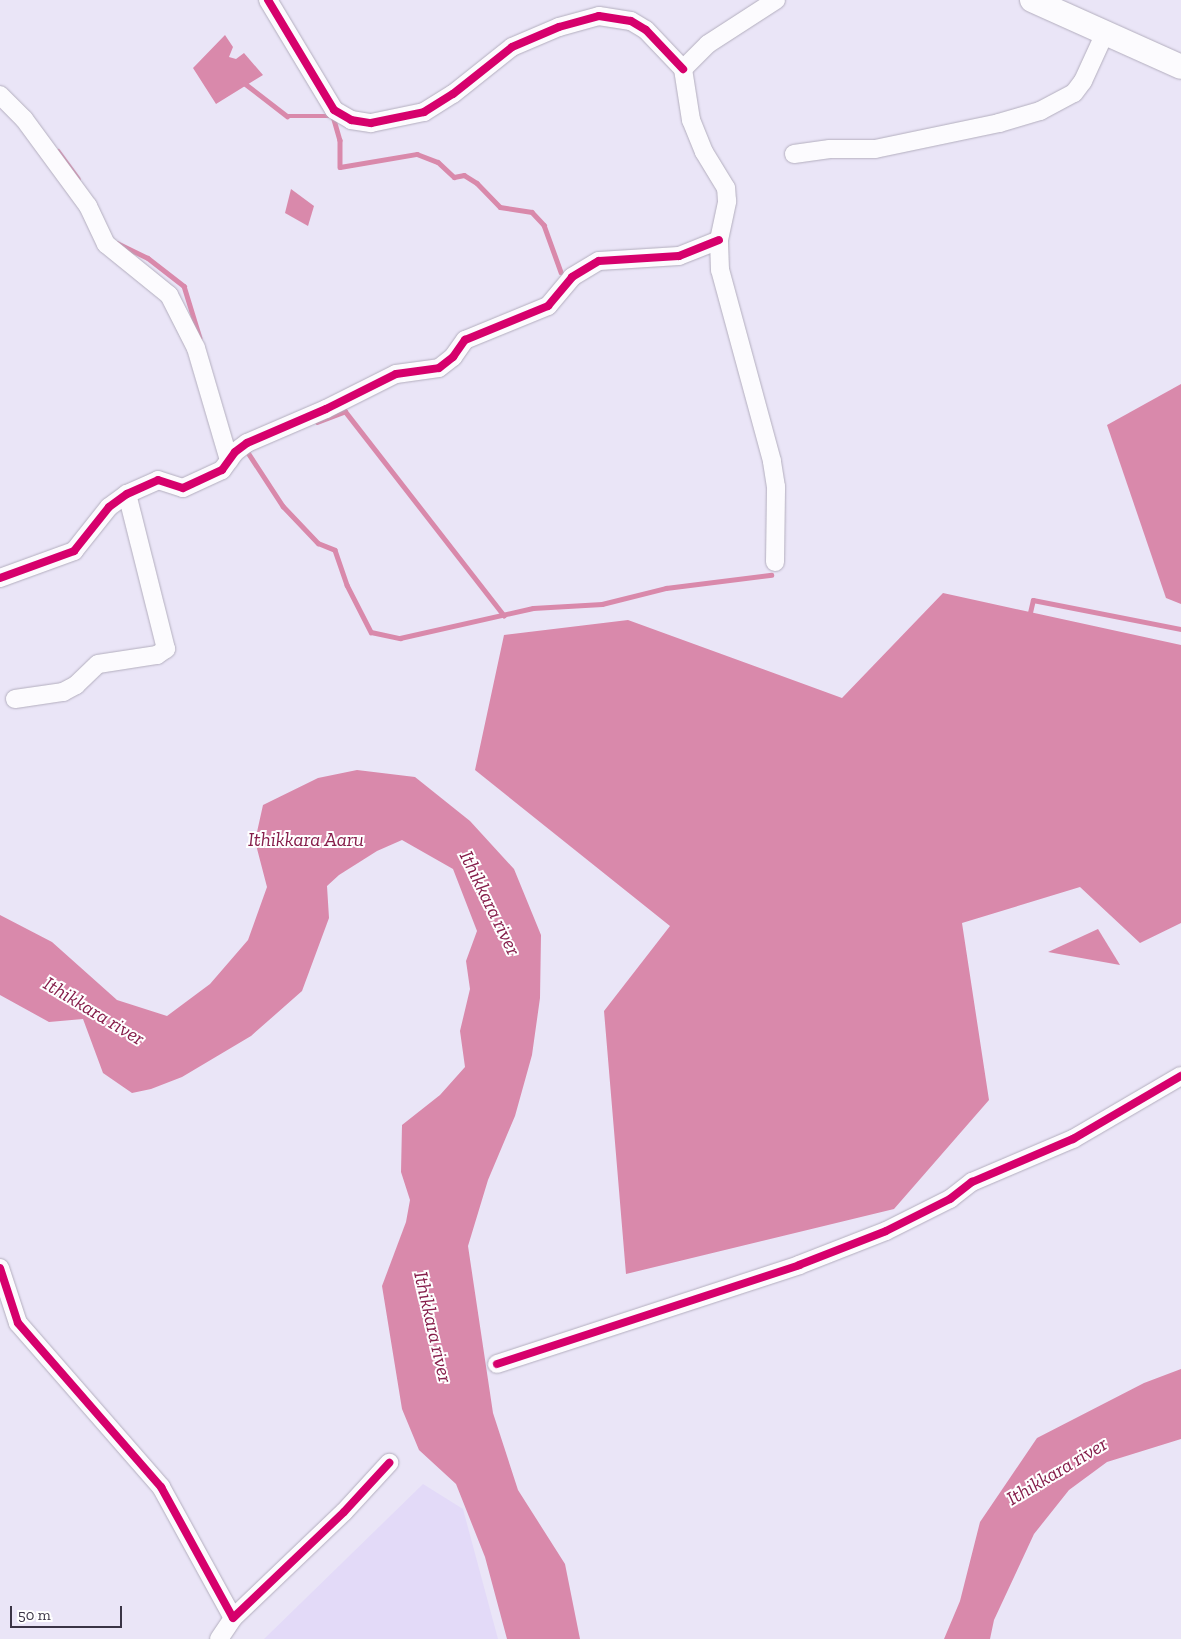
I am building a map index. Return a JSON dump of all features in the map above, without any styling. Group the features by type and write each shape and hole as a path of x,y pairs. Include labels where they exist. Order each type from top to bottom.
{"main road":[{"path":"1032,0 1181,67"}],"street":[{"path":"268,0 334,110 351,120 371,123 424,112 453,94 512,47 559,27 599,16 630,21 646,30 683,69 691,120 704,152 726,188 727,201 719,240 720,270 773,470 775,562"},
{"path":"683,69 708,44 776,0"},
{"path":"794,154 830,149 875,150 999,123 1040,111 1074,94 1083,81 1104,33"},
{"path":"0,94 24,119 88,206 106,244 115,254 135,265 174,302 196,348 229,460"},
{"path":"0,578 74,551 109,507 127,494 158,480 183,488 222,470 229,460 247,443 396,374 439,368 453,357 465,340 548,306 572,277 598,261 679,256 719,240"},
{"path":"15,699 63,692 76,685 98,664 157,655 166,649 167,644 127,494"},
{"path":"497,1364 799,1265 886,1231 943,1203 972,1182 1074,1139 1181,1076"},
{"path":"0,1268 18,1323 161,1487 233,1618"},
{"path":"219,1639 233,1618 344,1512 389,1463"}],"shaded area":[{"path":"423,1484 463,1509 498,1639 264,1639"}],"water":[{"path":"225,35 233,47 229,57 236,59 244,53 263,75 216,104 193,68"},
{"path":"291,189 314,206 308,226 285,213"},
{"path":"1181,384 1181,604 1166,598 1107,425"},
{"path":"943,593 1181,645 1181,923 1140,943 1080,887 962,923 989,1100 894,1209 626,1274 604,1011 670,926 475,770 504,635 628,620 842,698"},
{"name":"Ithikkara Aaru","path":"357,770 415,777 470,821 514,869 541,935 540,998 532,1055 515,1116 488,1180 468,1246 493,1413 518,1490 565,1564 580,1639 507,1639 485,1557 456,1484 419,1450 402,1409 382,1286 406,1222 410,1200 401,1172 402,1125 440,1095 465,1067 460,1031 470,989 466,961 477,931 453,869 402,840 377,851 339,875 327,886 329,918 302,991 251,1036 182,1077 151,1089 132,1093 103,1073 83,1019 49,1022 0,995 0,915 52,942 117,1000 167,1016 210,984 248,940 267,887 255,841 263,805 318,778"},
{"path":"1098,929 1120,965 1048,952"},
{"name":"Ithikkara river","path":"1181,1369 1181,1439 1107,1462 1069,1490 1034,1534 994,1620 990,1639 944,1639 960,1601 980,1522 1037,1438 1144,1383"}],"waterway":[{"path":"243,82 287,116 333,116 340,140 340,167 417,154 438,162 454,177 464,175 477,183 500,207 532,212 544,225 561,272"},
{"path":"58,151 78,179"},
{"path":"117,243 148,258 184,286 200,338"},
{"path":"317,422 345,411 504,615"},
{"path":"247,451 283,506 318,543 335,550 347,585 371,632 400,638 533,608 602,604 666,588 771,575"},
{"path":"1029,617 1033,600 1181,629"}],"cycle path":[{"path":"268,0 334,110 351,120 371,123 424,112 453,94 512,47 559,27 599,16 631,21 646,30 683,69"},
{"path":"0,578 74,551 109,507 127,494 158,480 183,488 222,470 235,452 247,443 326,409 396,374 439,368 453,357 465,340 548,306 572,277 599,261 679,256 719,240"},
{"path":"497,1364 799,1265 886,1231 950,1199 972,1182 1073,1139 1181,1076"},
{"path":"0,1268 18,1323 161,1487 233,1618 344,1512 389,1463"}]}
